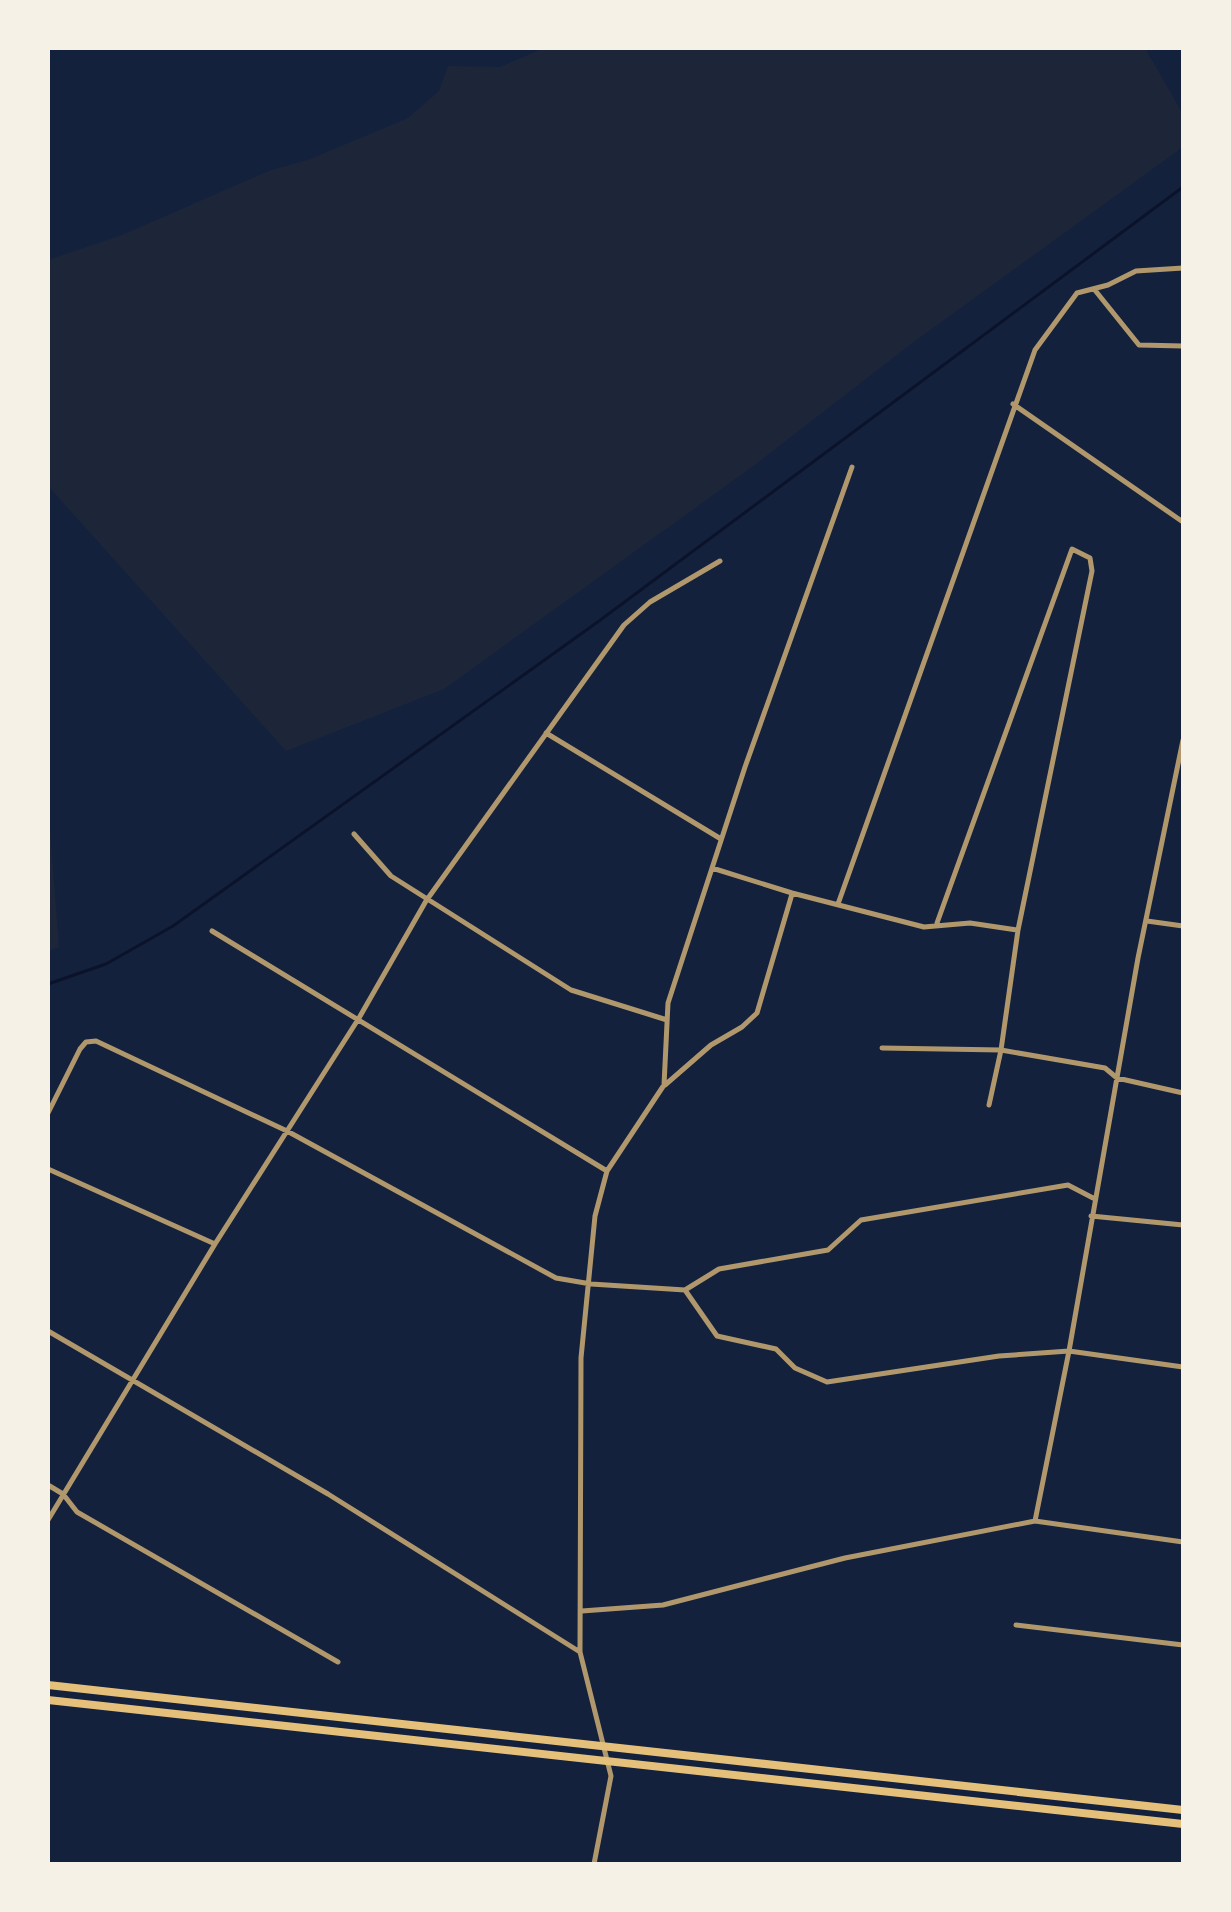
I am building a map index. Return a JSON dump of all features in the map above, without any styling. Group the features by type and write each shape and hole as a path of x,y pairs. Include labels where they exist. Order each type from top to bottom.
{"highway":[{"path":"48,1685 1183,1810"},
{"path":"48,1700 1183,1824"}],"street":[{"path":"838,904 1013,404 1035,350 1077,293 1136,271 1183,268"},
{"path":"1094,289 1139,345 1183,346"},
{"path":"1013,404 1183,522"},
{"path":"664,1085 668,1003 721,839 852,467"},
{"path":"937,923 1072,549 1090,558 1092,571 1018,930 1001,1050 989,1105"},
{"path":"48,1520 215,1244 359,1018 426,901 624,625 650,602 720,561"},
{"path":"546,733 721,839"},
{"path":"1035,1521 1069,1351 1093,1198 1183,740"},
{"path":"354,834 391,876 571,990 667,1020"},
{"path":"712,868 792,893 924,927 937,923 970,923 1018,930"},
{"path":"594,1864 607,1810 609,1761 580,1652 581,1358 591,1284 595,1216 607,1171 664,1085 711,1045 742,1027 757,1013 792,893"},
{"path":"1147,921 1183,926"},
{"path":"212,931 607,1171"},
{"path":"48,1113 80,1049 86,1042 96,1041 287,1131 556,1278 591,1284 685,1290 719,1269 828,1250 861,1220 1068,1185 1093,1198"},
{"path":"882,1048 1001,1050 1105,1068 1117,1078 1183,1093"},
{"path":"48,1169 215,1244"},
{"path":"1091,1216 1183,1225"},
{"path":"685,1290 717,1336 776,1349 795,1368 827,1382 999,1356 1069,1351 1183,1367"},
{"path":"48,1331 328,1494 580,1652"},
{"path":"48,1485 63,1494 77,1512 338,1662"},
{"path":"582,1611 663,1605 845,1558 1035,1521 1183,1542"},
{"path":"1016,1625 1183,1645"}],"shaded area":[{"path":"544,48 1145,48 1183,114 1183,147 915,341 752,467 444,689 286,751 48,486 48,260 122,235 271,170 308,160 408,118 439,91 448,66 500,67"},
{"path":"48,803 59,947 48,951"}],"waterway":[{"path":"48,984 106,964 173,926 599,621 1183,187"}]}
